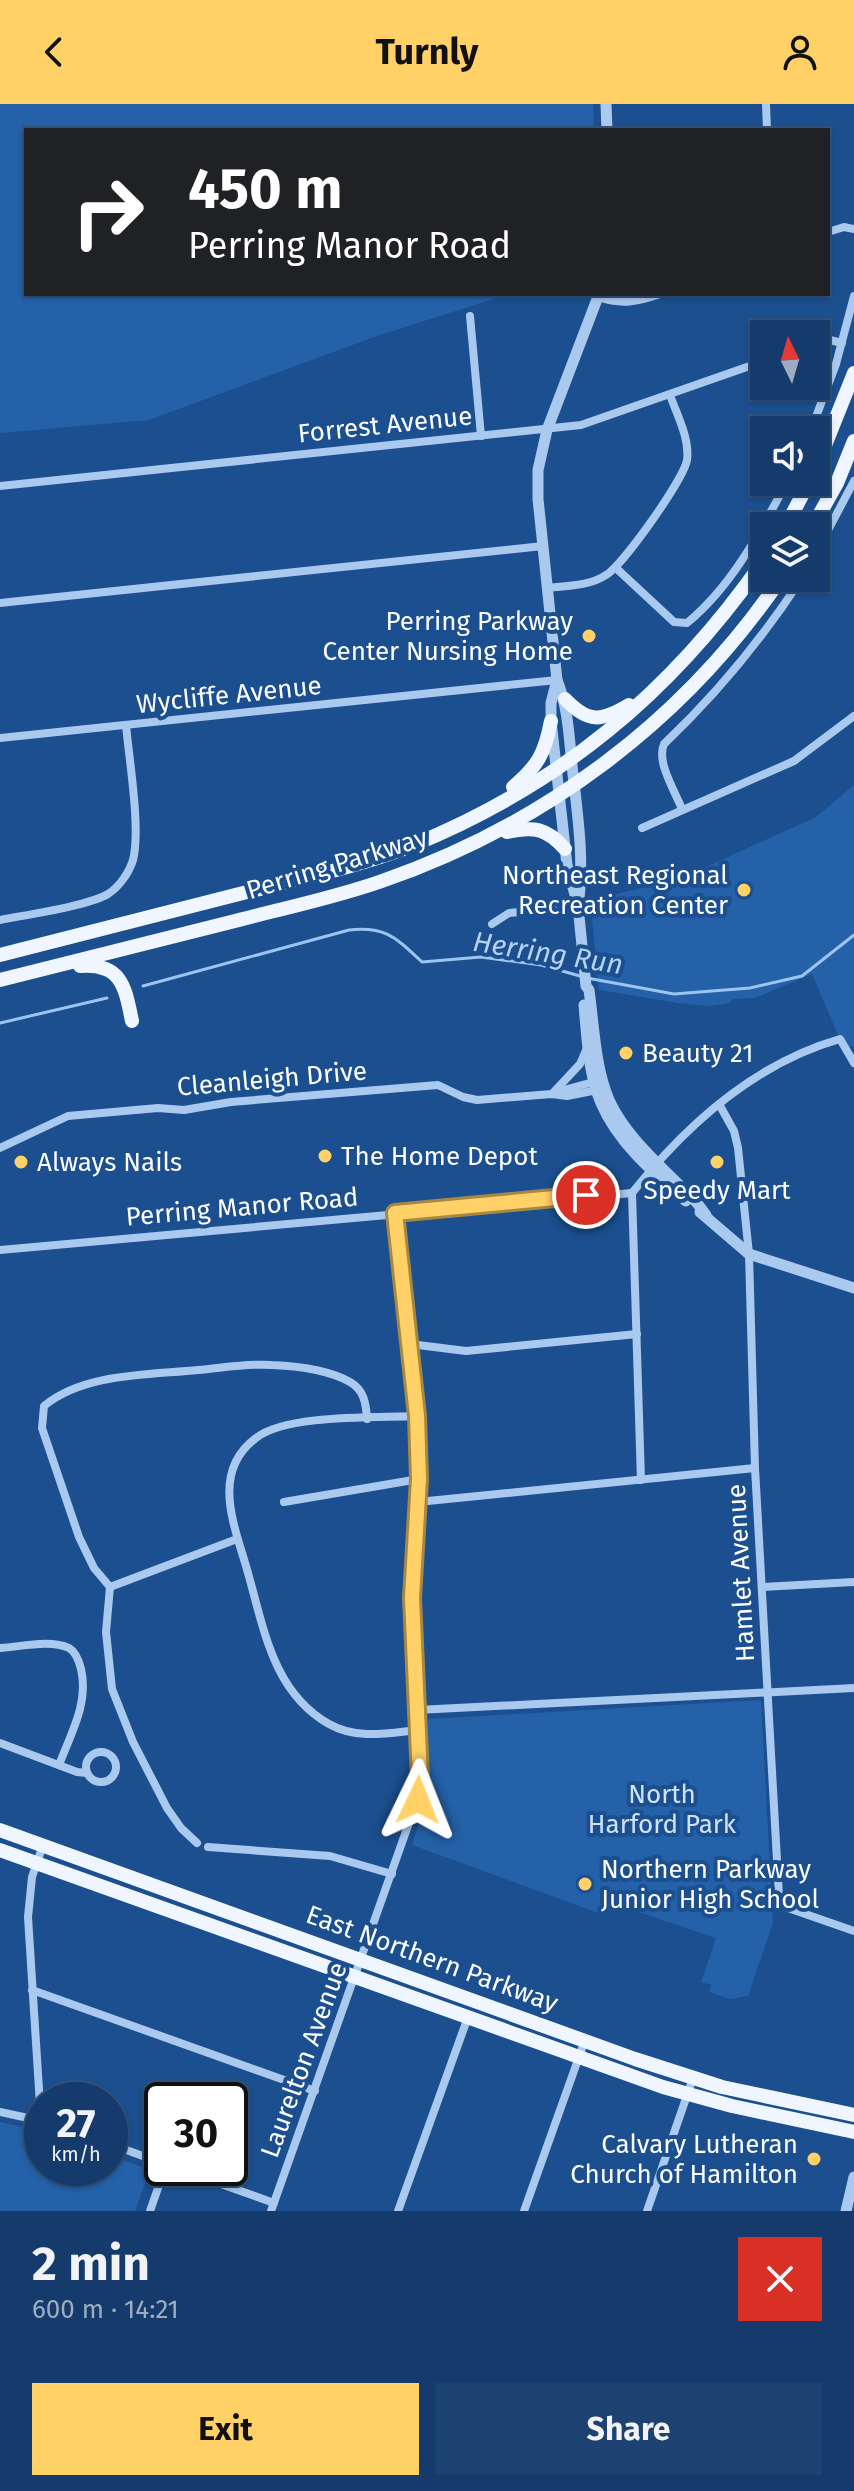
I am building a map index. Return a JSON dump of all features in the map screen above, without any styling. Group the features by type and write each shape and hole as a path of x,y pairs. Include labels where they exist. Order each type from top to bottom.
{"main road":[{"path":"830,433 854,373"},
{"path":"821,512 854,441"},
{"name":"Perring Parkway","path":"0,955 334,870 410,846 479,815 556,770 612,730 696,650 750,579"},
{"name":"Perring Parkway","path":"0,980 381,882 513,823 559,796 625,750 673,707 740,634 771,592"},
{"path":"565,699 582,715 599,718 617,713 657,689"},
{"path":"479,815 537,765 547,742 551,721"},
{"path":"451,853 507,832 532,828 549,833 565,849"},
{"path":"48,968 88,965 112,971 124,986 132,1021"},
{"name":"East Northern Parkway","path":"0,1830 693,2078 854,2115"},
{"name":"East Northern Parkway","path":"0,1850 688,2096 854,2132"}],"street":[{"path":"606,104 607,128"},
{"path":"766,104 767,128"},
{"path":"830,231 844,227 854,229"},
{"path":"599,296 547,430 537,480 557,680 565,699 574,785 582,871 578,906 600,1085"},
{"path":"601,296 617,303 632,303 654,296"},
{"path":"816,416 842,343 854,296"},
{"path":"470,316 481,436"},
{"path":"830,340 842,343"},
{"name":"Forrest Avenue","path":"0,486 531,429 547,430 593,422 750,366"},
{"path":"547,588 592,582 616,568 681,477 687,446 670,395"},
{"path":"830,526 854,481"},
{"path":"616,568 674,622 687,623 704,608 742,561 779,496"},
{"path":"0,603 543,546"},
{"path":"682,809 662,759 664,744 718,692 793,592"},
{"path":"557,680 551,703 551,721 569,880 578,906"},
{"name":"Wycliffe Avenue","path":"0,738 557,680"},
{"path":"642,828 794,761 854,716"},
{"path":"0,920 98,899 117,887 126,876 132,863 135,840 126,725"},
{"path":"492,924 509,913 578,906"},
{"path":"586,986 583,991 588,1047 600,1085 618,1117 654,1166 749,1254 854,1288"},
{"path":"641,1480 632,1193 689,1129 719,1104 774,1067 818,1045 840,1039 854,1063"},
{"path":"552,1094 580,1064 588,1047"},
{"name":"Cleanleigh Drive","path":"0,1148 68,1116 86,1114 158,1108 184,1110 231,1102 438,1085 477,1100 552,1094 600,1085"},
{"name":"Hamlet Avenue","path":"719,1104 734,1131 738,1148 749,1254 755,1468 779,1890 784,1906 854,1931"},
{"name":"Perring Manor Road","path":"0,1250 632,1193"},
{"name":"Laurelton Avenue","path":"272,2207 420,1792 412,1598 419,1479 417,1416 395,1213"},
{"path":"410,1344 475,1351 637,1334"},
{"path":"197,1843 167,1808 133,1742 112,1689 106,1632 110,1587 86,1552 42,1428 41,1413 52,1399 78,1387 105,1381 268,1364 336,1376 350,1382 363,1395 367,1419"},
{"path":"417,1416 279,1426 247,1445 239,1456 230,1484 231,1519 268,1649 283,1678 306,1707 328,1723 351,1733 418,1730"},
{"path":"418,1502 755,1468"},
{"path":"284,1502 419,1479"},
{"path":"110,1587 237,1539"},
{"path":"762,1587 854,1582"},
{"path":"0,1648 60,1646 72,1650 76,1656 84,1687 82,1704 59,1765"},
{"path":"417,1710 854,1688"},
{"path":"0,1743 87,1773"},
{"path":"39,2082 28,1917 36,1863 43,1845"},
{"path":"208,1847 330,1856 392,1874"},
{"path":"32,1990 315,2091"},
{"path":"398,2211 468,2017"},
{"path":"524,2211 585,2040"},
{"path":"647,2211 693,2078"},
{"path":"0,2112 24,2117"},
{"path":"846,2211 854,2177"},
{"path":"150,2211 159,2186"},
{"path":"220,2186 272,2207"}],"green space":[{"path":"0,104 593,104 594,128 24,128 24,296 503,296 377,336 149,420 0,433"},
{"name":"Northeast Regional Recreation Center","path":"854,785 854,1046 844,1049 812,974 755,998 732,999 731,1003 707,1006 599,990 590,900 677,880 816,817"},
{"name":"North Harford Park","path":"761,1700 773,1923 748,1996 730,1999 709,1992 711,1985 701,1982 716,1938 618,1905 601,1914 412,1845 429,1791 428,1719"},
{"path":"0,2122 24,2127 24,2186 128,2186 128,2162 144,2168 144,2186 135,2211 0,2211"}],"waterway":[{"name":"Herring Run","path":"143,986 362,929 390,936 422,962 481,957 541,965 580,976"},
{"name":"Herring Run","path":"587,978 674,994 750,988 802,976 854,935"},
{"name":"Herring Run","path":"0,1023 107,998"}],"place":[{"name":"Perring Parkway Center Nursing Home","path":"589,636"},
{"name":"Northeast Regional Recreation Center","path":"744,890"},
{"name":"Beauty 21","path":"626,1053"},
{"name":"The Home Depot","path":"325,1156"},
{"name":"Always Nails","path":"21,1162"},
{"name":"Speedy Mart","path":"717,1162"},
{"name":"Northern Parkway Junior High School","path":"585,1884"},
{"name":"Calvary Lutheran Church of Hamilton","path":"814,2159"}],"route":[{"path":"418,1800 420,1778 412,1598 419,1479 417,1416 395,1213 586,1195"}]}
